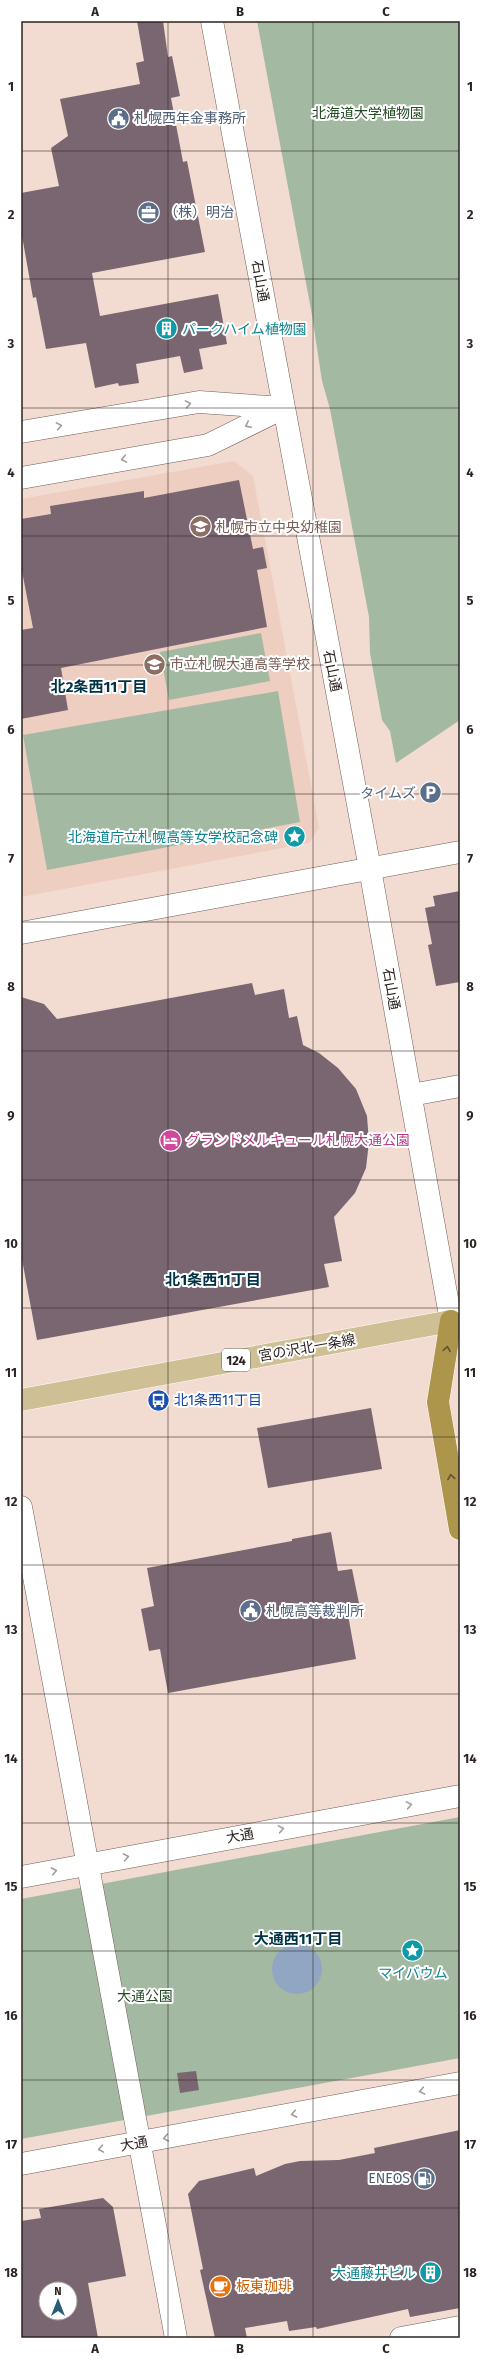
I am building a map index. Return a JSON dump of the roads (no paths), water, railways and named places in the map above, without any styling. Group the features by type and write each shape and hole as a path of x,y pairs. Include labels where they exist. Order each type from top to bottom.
{"highway":[{"path":"457,1325 438,1402 460,1529"}],"main road":[{"name":"宮の沢北一条線","path":"21,1400 457,1325"}],"street":[{"name":"石山通","path":"212,21 411,1095 457,1325"},
{"path":"21,432 199,402 283,408"},
{"path":"21,478 208,445 283,408"},
{"path":"21,933 460,852"},
{"path":"411,1095 460,1086"},
{"path":"21,1507 176,2338"},
{"name":"大通","path":"21,1877 460,1796"},
{"name":"大通","path":"21,2164 460,2083"},
{"path":"401,2338 460,2327"}],"water":[{"path":"292,1944 302,1944 315,1951 322,1964 322,1974 315,1987 302,1994 292,1994 283,1990 276,1983 272,1974 272,1964 276,1955 283,1948"}],"place":[{"name":"札幌西年金事務所","path":"119,118"},
{"name":"（株）明治","path":"148,212"},
{"name":"パークハイム植物園","path":"166,329"},
{"name":"札幌市立中央幼稚園","path":"201,527"},
{"name":"市立札幌大通高等学校","path":"155,664"},
{"name":"タイムズ","path":"431,793"},
{"name":"北海道庁立札幌高等女学校記念碑","path":"294,837"},
{"name":"グランドメルキュール札幌大通公園","path":"170,1140"},
{"name":"北1条西11丁目","path":"159,1400"},
{"name":"札幌高等裁判所","path":"251,1611"},
{"name":"マイバウム","path":"413,1951"},
{"name":"ENEOS","path":"425,2178"},
{"name":"大通藤井ビル","path":"431,2273"},
{"name":"板東珈琲","path":"220,2286"}],"district":[{"name":"北2条西11丁目","path":"99,687"},
{"name":"北1条西11丁目","path":"213,1280"},
{"name":"大通西11丁目","path":"298,1939"}],"park label":[{"name":"北海道大学植物園","path":"368,113"},
{"name":"大通公園","path":"145,1996"}]}
